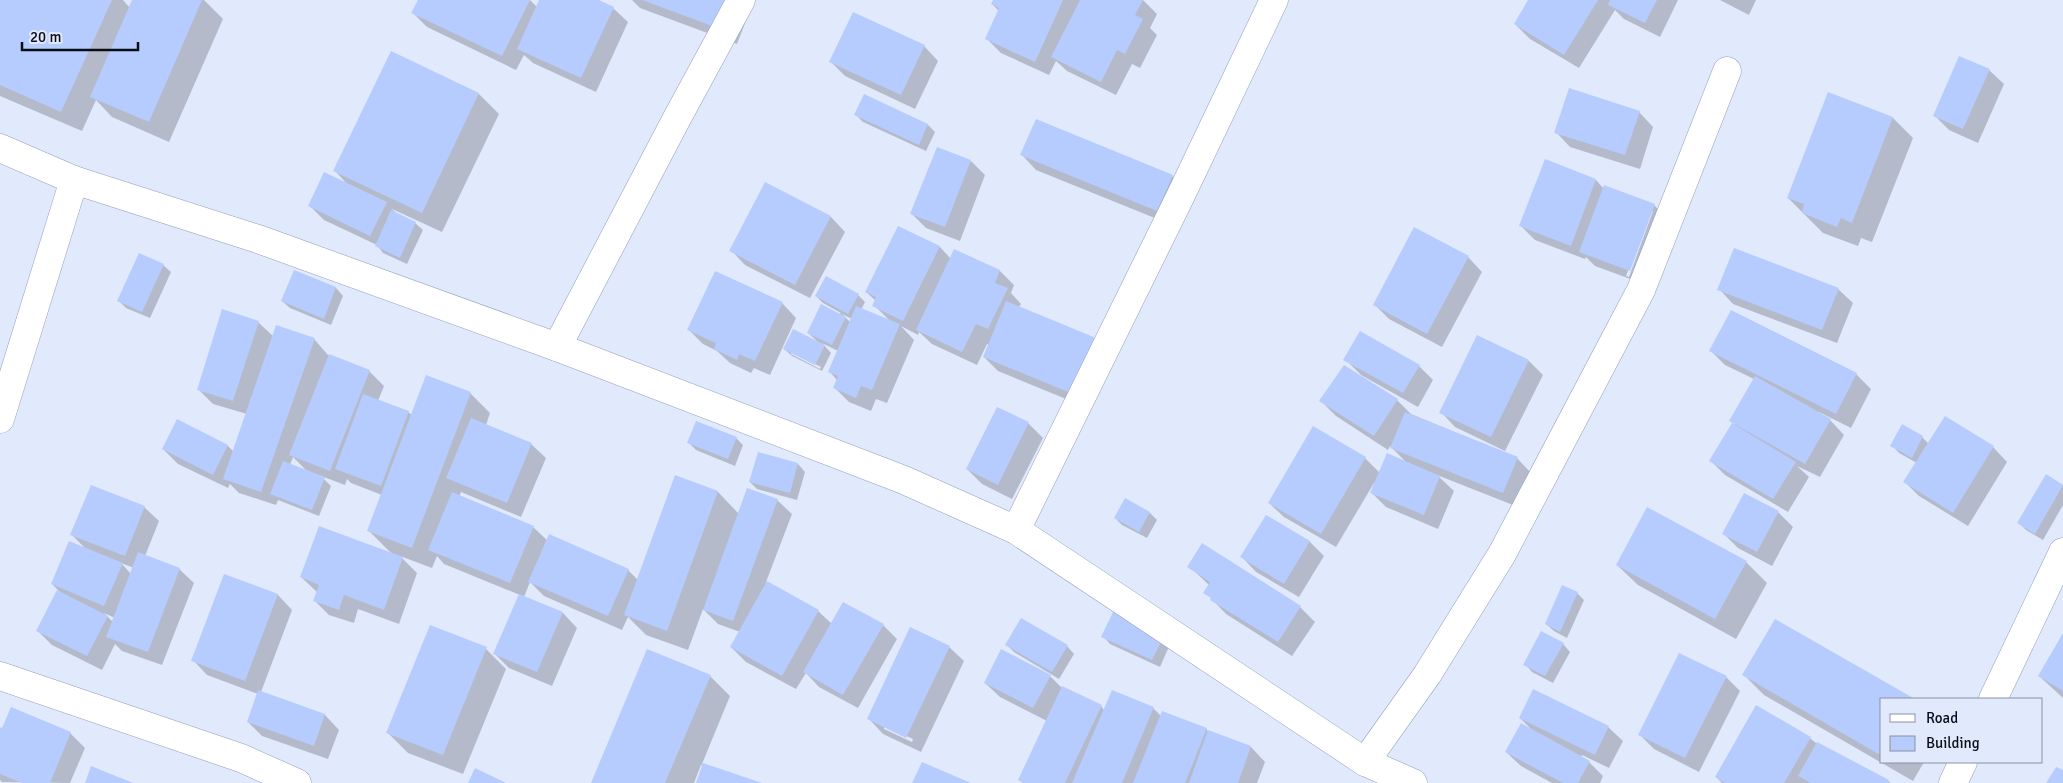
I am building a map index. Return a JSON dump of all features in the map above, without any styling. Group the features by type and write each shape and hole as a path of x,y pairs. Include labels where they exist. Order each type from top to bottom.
{"street":[{"path":"558,347 676,120 741,0"},
{"path":"1016,530 1180,197 1274,0"},
{"path":"1365,762 1427,675 1502,554 1641,290 1727,71"},
{"path":"0,148 74,180 258,239 558,347 904,480 1016,530 1365,762 1413,783"},
{"path":"0,419 74,180"},
{"path":"1993,698 2063,552"},
{"path":"0,676 241,758 297,783"},
{"path":"1953,783 1963,763"}],"building":[{"path":"0,0 112,0 61,112 0,85"},
{"path":"132,0 202,0 149,122 90,97"},
{"path":"418,0 530,0 502,56 411,13"},
{"path":"539,0 599,0 614,7 581,78 517,49"},
{"path":"642,0 725,0 733,3 723,30"},
{"path":"993,0 1063,0 1035,62 985,39 999,8 991,4"},
{"path":"1080,0 1143,0 1135,15 1143,19 1125,54 1117,50 1101,82 1051,57"},
{"path":"1528,0 1598,0 1564,55 1514,24"},
{"path":"1610,0 1657,0 1645,23 1608,5"},
{"path":"853,12 925,45 901,95 829,62"},
{"path":"391,51 479,93 422,213 333,171"},
{"path":"1959,56 1990,69 1963,129 1933,116"},
{"path":"1569,88 1640,111 1625,155 1554,133"},
{"path":"1828,92 1893,117 1852,223 1841,218 1837,227 1802,213 1804,204 1787,198"},
{"path":"864,94 928,124 919,145 854,115"},
{"path":"1036,119 1173,175 1157,211 1020,155"},
{"path":"937,147 971,160 945,227 910,214"},
{"path":"1545,159 1596,179 1571,246 1519,226"},
{"path":"324,172 387,202 370,236 308,206"},
{"path":"765,182 831,216 795,285 729,251"},
{"path":"1604,185 1655,204 1630,271 1579,252"},
{"path":"391,210 416,222 400,258 375,246"},
{"path":"898,226 940,246 903,321 872,306 876,297 865,292"},
{"path":"1414,227 1469,256 1427,334 1373,305"},
{"path":"1734,248 1839,288 1822,330 1717,290"},
{"path":"954,249 1000,270 995,283 1008,288 988,329 976,324 962,352 916,330"},
{"path":"139,253 164,264 142,312 117,301"},
{"path":"294,270 336,287 324,319 281,301"},
{"path":"715,271 783,302 755,361 739,354 737,360 714,349 716,343 687,330"},
{"path":"826,276 859,294 848,314 815,296"},
{"path":"1006,301 1096,338 1073,394 983,357"},
{"path":"821,304 846,317 832,345 807,333"},
{"path":"856,306 900,324 872,390 861,386 856,398 833,388 838,376 828,372"},
{"path":"222,309 259,321 233,401 197,390"},
{"path":"1731,310 1857,373 1836,414 1709,351"},
{"path":"276,325 315,338 261,492 223,479"},
{"path":"793,329 825,345 815,365 783,349"},
{"path":"1360,331 1420,365 1403,393 1343,360"},
{"path":"1477,335 1529,360 1491,437 1439,413"},
{"path":"329,354 370,370 330,471 289,455"},
{"path":"1344,365 1398,399 1374,436 1319,401"},
{"path":"426,375 471,392 412,548 367,531"},
{"path":"1755,376 1831,419 1805,464 1729,421"},
{"path":"363,394 409,411 381,486 335,469"},
{"path":"997,407 1029,422 998,485 966,469"},
{"path":"1405,412 1518,457 1503,493 1390,448"},
{"path":"1945,416 1994,446 1953,513 1903,482"},
{"path":"471,418 532,443 507,503 446,478"},
{"path":"177,419 228,445 213,475 162,449"},
{"path":"696,421 737,437 728,459 687,443"},
{"path":"1732,423 1796,462 1773,499 1709,461"},
{"path":"1902,424 1923,436 1912,458 1890,446"},
{"path":"1313,426 1366,457 1321,534 1268,503"},
{"path":"758,452 798,463 790,493 749,482"},
{"path":"1387,453 1440,476 1424,515 1370,493"},
{"path":"283,461 325,477 312,510 270,494"},
{"path":"2046,474 2063,485 2035,534 2017,523"},
{"path":"675,475 718,491 667,631 624,615"},
{"path":"91,485 145,506 125,556 70,535"},
{"path":"747,488 778,499 733,621 703,610"},
{"path":"452,492 534,526 510,583 428,550"},
{"path":"1744,493 1779,511 1757,552 1722,534"},
{"path":"1125,498 1150,512 1139,532 1114,518"},
{"path":"1647,507 1747,561 1715,619 1616,565"},
{"path":"1266,515 1310,541 1284,584 1240,557"},
{"path":"319,526 403,557 384,610 344,595 339,610 313,601 319,585 300,577"},
{"path":"549,534 629,569 608,616 528,582"},
{"path":"69,541 123,563 104,606 51,584"},
{"path":"1202,543 1301,606 1278,642 1210,600 1211,598 1203,593 1210,582 1187,567"},
{"path":"138,552 180,568 148,652 106,637"},
{"path":"224,574 278,594 245,681 191,661"},
{"path":"767,581 819,610 782,676 730,647"},
{"path":"1562,585 1578,592 1560,632 1545,624"},
{"path":"57,590 108,616 87,656 36,631"},
{"path":"519,594 563,612 537,672 493,654"},
{"path":"843,602 884,624 843,695 803,672"},
{"path":"1114,610 1165,634 1152,660 1101,637"},
{"path":"1021,618 1068,645 1052,672 1005,645"},
{"path":"1775,619 1913,698 1880,698 1880,755 1742,675"},
{"path":"430,625 487,647 443,755 386,733"},
{"path":"910,627 950,646 906,738 867,719"},
{"path":"1541,631 1564,643 1545,676 1523,665"},
{"path":"2063,633 2063,691 2038,676"},
{"path":"647,649 711,675 665,783 591,783"},
{"path":"1001,649 1051,675 1033,708 984,683"},
{"path":"1679,653 1727,676 1685,758 1638,735"},
{"path":"1062,686 1102,705 1065,783 1025,783 1018,780"},
{"path":"1533,689 1609,726 1595,755 1519,718"},
{"path":"258,690 325,714 314,746 247,722"},
{"path":"1112,690 1154,707 1122,783 1072,783"},
{"path":"1756,705 1811,737 1784,783 1725,783 1715,777"},
{"path":"11,707 71,732 50,783 22,783 0,774 0,727 2,728"},
{"path":"1162,711 1207,728 1185,783 1133,783"},
{"path":"1521,723 1590,761 1578,783 1563,783 1505,752"},
{"path":"1208,730 1251,746 1238,783 1189,783"},
{"path":"1817,742 1889,780 1888,783 1811,783 1798,776"},
{"path":"922,762 971,783 912,783"},
{"path":"703,763 762,783 696,783"},
{"path":"91,766 133,783 85,783"},
{"path":"2056,767 2063,770 2063,783 2046,783"},
{"path":"475,768 506,783 468,783"}]}
